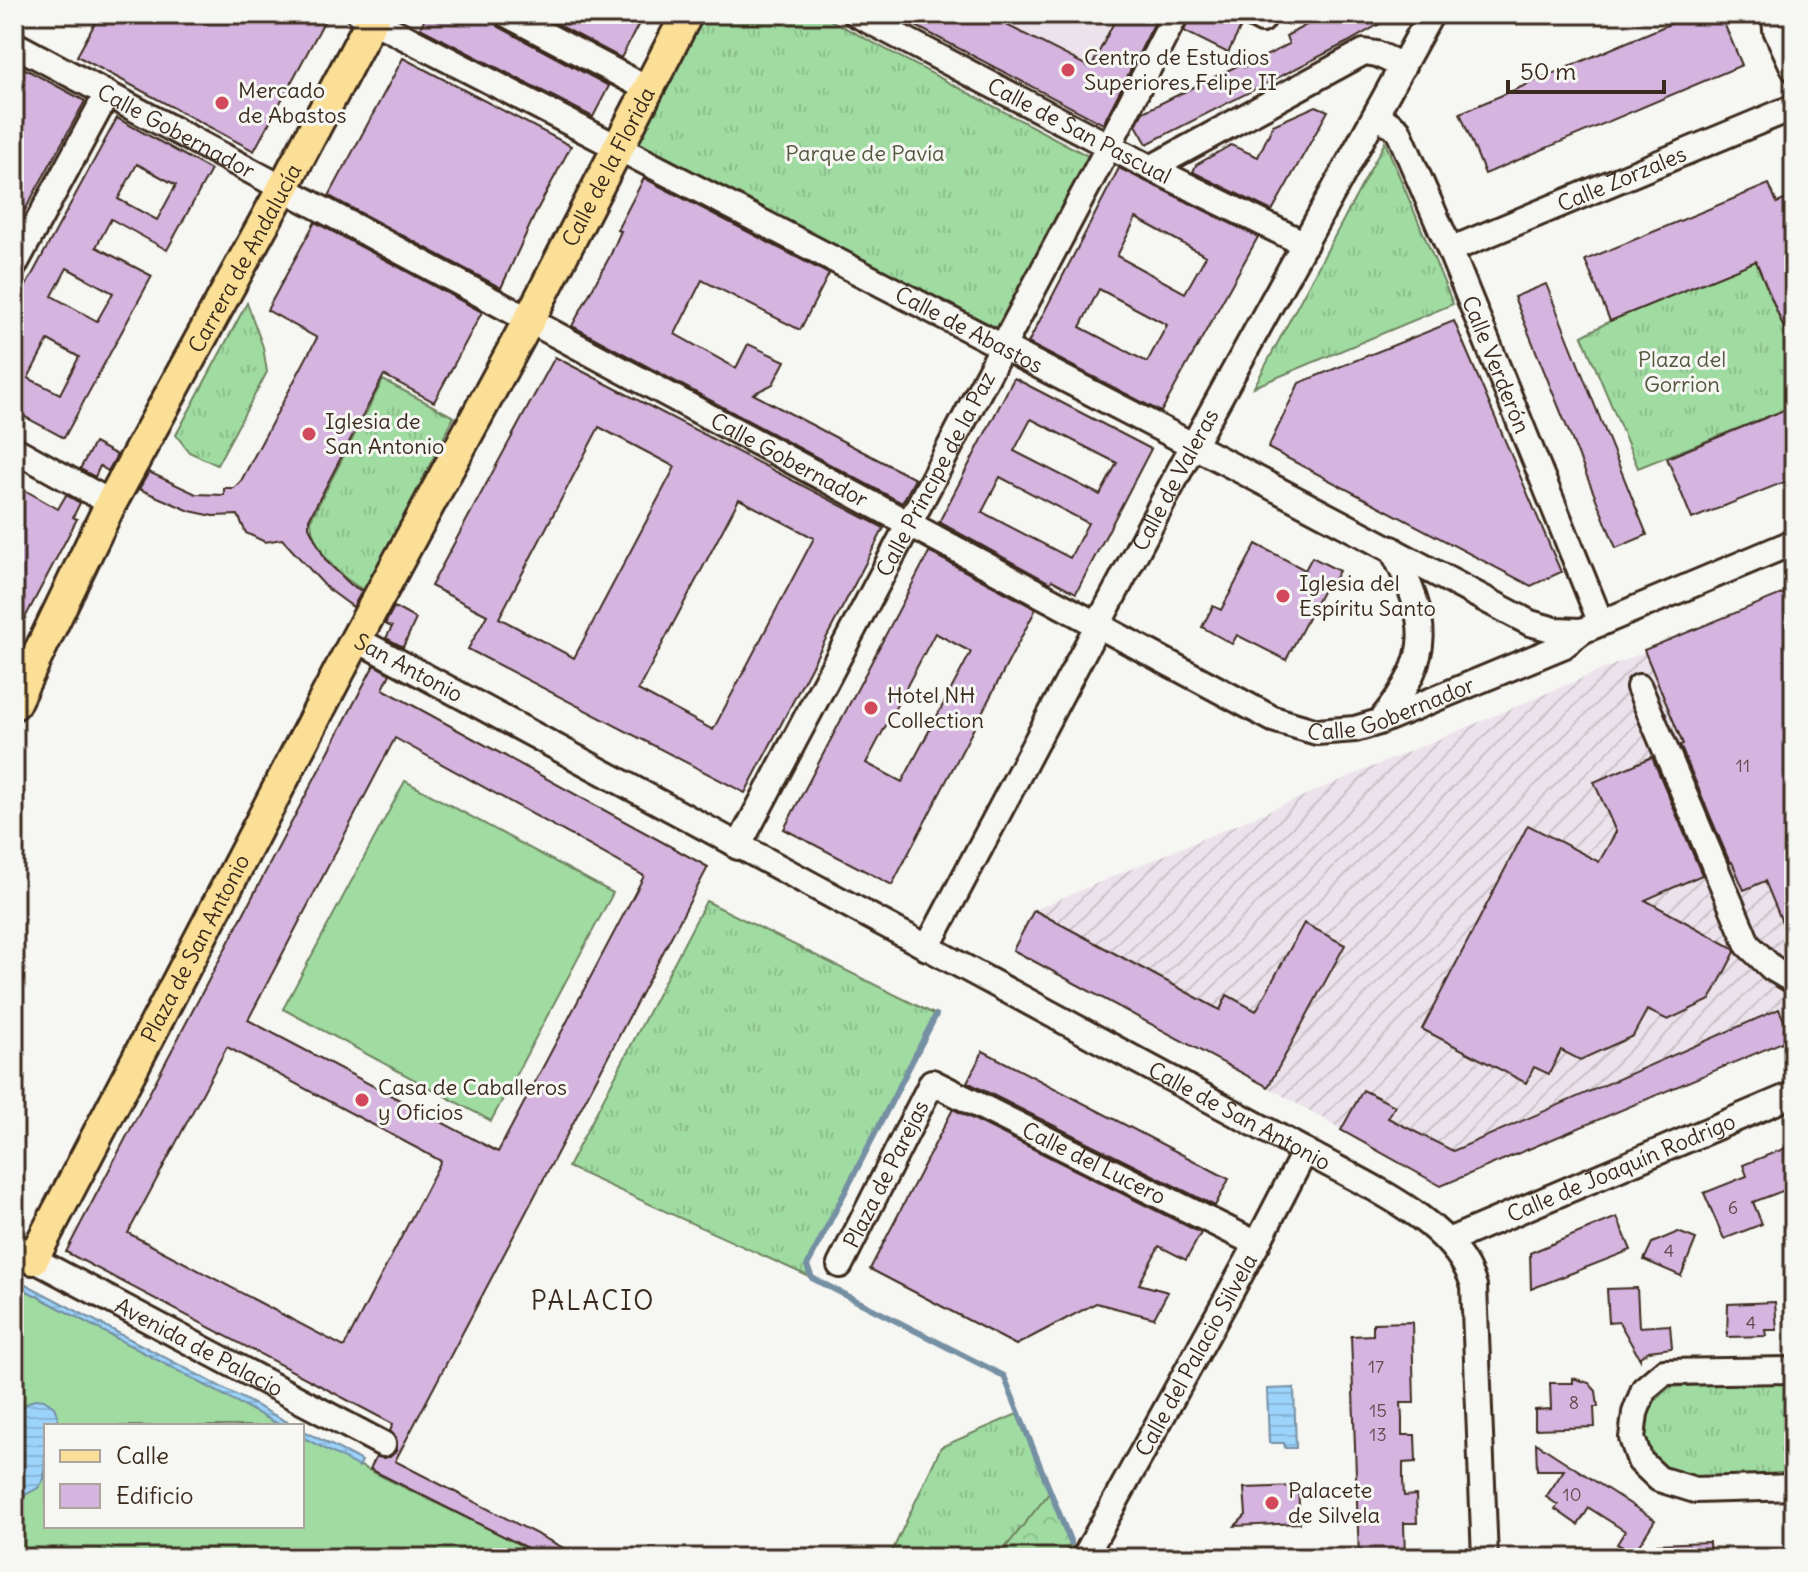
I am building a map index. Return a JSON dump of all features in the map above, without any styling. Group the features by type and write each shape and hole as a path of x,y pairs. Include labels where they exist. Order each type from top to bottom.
{"main road":[{"name":"Calle de la Florida","path":"529,320 687,14"},
{"name":"Carrera de Andalucía","path":"111,503 283,188 369,16"},
{"name":"San Antonio","path":"356,639 529,320"},
{"path":"14,704 111,503"},
{"name":"Plaza de San Antonio","path":"24,1254 356,639"}],"street":[{"path":"506,14 648,89"},
{"name":"Calle de San Pascual","path":"856,14 1151,168 1305,244"},
{"name":"Calle Príncipe de la Paz","path":"738,847 1176,14"},
{"name":"Calle de Valeras","path":"927,948 1097,624 1431,14"},
{"path":"1775,14 1776,30 1794,69"},
{"name":"Calle de Abastos","path":"369,16 1530,623 1555,630 1592,627"},
{"name":"Calle Gobernador","path":"14,44 1273,719 1297,728 1337,732 1379,722 1563,646 1592,627 1794,542"},
{"path":"1151,168 1364,52 1377,54 1403,66"},
{"path":"14,266 107,94"},
{"name":"Calle Zorzales","path":"1450,250 1794,107"},
{"name":"Calle Verderón","path":"1377,115 1398,130 1450,250 1592,627"},
{"path":"14,449 111,503"},
{"path":"1379,722 1410,680 1421,643 1417,604 1392,549"},
{"name":"San Antonio","path":"356,639 738,847"},
{"path":"1639,687 1748,945 1772,968 1794,981"},
{"name":"Calle de San Antonio","path":"738,847 1305,1151 1415,1213 1448,1241 1462,1257 1476,1298 1485,1558"},
{"name":"Calle del Lucero","path":"932,1082 1257,1244"},
{"name":"Plaza de Parejas","path":"840,1265 932,1082"},
{"name":"Calle de Joaquín Rodrigo","path":"1448,1241 1794,1094"},
{"name":"Calle del Palacio Silvela","path":"1084,1558 1305,1151"},
{"name":"Avenida de Palacio","path":"24,1254 383,1444"},
{"path":"1794,1370 1664,1372 1644,1389 1635,1413 1632,1438 1640,1461 1659,1479 1695,1490 1794,1487"}],"shaded area":[{"name":"Centro de Estudios Superiores Felipe II","path":"893,14 1165,14 1107,126"},
{"path":"1794,589 1794,1037 1441,1186 1268,1087 1013,950 1034,910"}],"green space":[{"name":"Parque de Pavía","path":"705,14 819,14 1090,157 995,336 636,146"},
{"path":"1385,142 1453,304 1254,387"},
{"name":"Plaza del Gorrion","path":"1756,261 1794,353 1794,406 1638,468 1582,336 1610,321"},
{"path":"247,303 263,347 267,372 217,465 189,452 176,435"},
{"path":"383,380 454,417 366,591 346,579 329,562 316,541 311,519"},
{"path":"405,781 613,893 491,1121 283,1009"},
{"path":"706,901 936,1015 811,1255 807,1266 812,1278 568,1167"},
{"path":"14,1284 278,1424 44,1424 44,1528 304,1528 304,1438 533,1551 529,1558 386,1558 376,1553 373,1558 14,1558"},
{"path":"1794,1380 1794,1478 1704,1480 1662,1467 1649,1453 1644,1433 1646,1419 1655,1402 1670,1387"},
{"path":"1017,1414 1075,1552 1072,1558 889,1558 941,1447"},
{"path":"1050,1492 1071,1543 1062,1558 997,1558"}],"water":[{"path":"14,1278 291,1424 278,1424 14,1284"},
{"path":"1294,1388 1296,1448 1285,1448 1284,1443 1269,1443 1267,1389"},
{"path":"36,1399 44,1400 54,1407 58,1417 56,1424 44,1424 44,1479 38,1488 25,1495 14,1515 14,1412"},
{"path":"304,1431 362,1461 359,1467 304,1438"}],"building":[{"name":"Mercado de Abastos","path":"100,14 314,14 325,20 254,151 77,56"},
{"path":"427,14 491,14 499,27 609,86 593,117 420,28"},
{"path":"538,14 583,14 607,26 613,14 644,14 621,58"},
{"name":"Centro de Estudios Superiores Felipe II","path":"893,14 985,14 1091,68 1118,14 1159,14 1103,124"},
{"path":"1191,14 1215,14 1241,27 1228,53 1184,31"},
{"path":"1287,14 1397,14 1147,144 1136,125 1143,112 1289,44 1286,36 1308,24"},
{"path":"1693,14 1720,14 1742,65 1485,174 1460,113"},
{"path":"403,58 571,146 501,288 329,196"},
{"path":"14,63 85,101 14,230"},
{"path":"1316,106 1328,111 1272,211 1193,172 1196,165 1231,145 1258,157 1273,125"},
{"path":"117,118 211,170 167,250 111,219 96,247 152,276 64,438 14,411 14,308","holes":["137,164 176,185 157,220 118,199","67,268 113,293 97,321 52,296","48,340 79,357 60,394 28,378"]},
{"path":"1119,168 1258,237 1161,412 1028,343","holes":["1136,218 1206,256 1185,293 1117,256","1099,289 1167,325 1147,362 1080,327"]},
{"path":"644,178 829,274 800,330 702,280 675,334 736,368 748,344 785,361 773,384 753,394 915,479 902,503 572,326 610,256 621,231 617,230"},
{"path":"1769,184 1777,203 1794,196 1794,352 1756,261 1610,321 1585,260"},
{"path":"315,222 482,312 434,402 384,375 309,519 309,527 326,561 351,585 362,591 353,607 327,588 282,539 265,542 246,533 238,515 213,516 190,511 139,489 149,472 196,494 224,495 224,488 234,488 241,481 317,338 267,310"},
{"path":"1546,284 1647,535 1616,548 1514,297"},
{"path":"1454,321 1561,572 1531,586 1268,448 1299,383"},
{"path":"555,357 884,528 745,793 468,649 487,615 431,586","holes":["599,427 675,467 574,658 499,618","739,499 814,538 713,730 638,690"]},
{"path":"1014,378 1151,449 1076,593 1052,580 1050,583 939,522","holes":["1031,419 1117,463 1100,495 1014,451","1000,477 1088,523 1070,558 982,512"]},
{"path":"1794,406 1794,478 1692,519 1667,458"},
{"path":"94,443 117,455 108,471 100,466 95,477 80,469"},
{"path":"14,484 58,509 66,495 80,503 73,517 77,519 14,639"},
{"path":"1256,544 1305,570 1312,557 1339,571 1329,588 1325,586 1286,660 1237,635 1232,644 1202,627 1213,606 1221,610"},
{"name":"Hotel NH Collection","path":"929,552 1036,609 892,885 784,829","holes":["935,633 971,652 902,782 866,763"]},
{"path":"1794,589 1794,951 1765,881 1744,890 1730,863 1644,650"},
{"path":"394,607 416,619 403,647 386,638 392,627 385,624"},
{"name":"Casa de Caballeros y Oficios","path":"374,665 390,674 383,689 708,867 395,1461 583,1558 529,1558 533,1551 370,1469 376,1457 390,1457 397,1450 396,1437 390,1431 393,1424 66,1252","holes":["395,738 644,876 498,1152 248,1020","227,1047 441,1161 344,1347 128,1233"]},
{"path":"1652,757 1702,875 1645,900 1733,948 1735,952 1710,1000 1668,1020 1647,1010 1633,1036 1580,1060 1561,1050 1549,1074 1534,1067 1526,1083 1422,1029 1528,825 1599,862 1616,832 1594,782"},
{"path":"1034,910 1220,1010 1227,995 1256,1011 1304,923 1345,945 1268,1087 1013,950"},
{"path":"1779,1009 1792,1038 1441,1186 1341,1130 1363,1090 1395,1106 1388,1118 1453,1151"},
{"path":"983,1051 1229,1179 1215,1206 967,1082"},
{"path":"953,1109 1201,1233 1186,1260 1159,1246 1139,1284 1168,1292 1154,1318 1096,1303 1016,1345 870,1269"},
{"path":"1788,1147 1794,1161 1794,1182 1786,1185 1788,1189 1753,1202 1762,1224 1724,1239 1704,1193 1747,1176 1743,1165"},
{"path":"1617,1217 1631,1250 1531,1289 1530,1253"},
{"path":"1678,1232 1696,1239 1681,1276 1644,1260 1652,1243"},
{"path":"1637,1288 1639,1327 1670,1325 1672,1348 1649,1351 1640,1359 1619,1322 1609,1323 1607,1289"},
{"path":"1775,1302 1777,1330 1765,1330 1766,1336 1727,1337 1728,1304"},
{"path":"1412,1322 1414,1403 1401,1403 1402,1435 1415,1435 1416,1462 1403,1463 1403,1480 1404,1496 1416,1495 1417,1523 1404,1523 1405,1558 1359,1558 1351,1336 1373,1335 1373,1323"},
{"path":"1573,1378 1589,1383 1596,1391 1598,1407 1594,1407 1595,1427 1535,1429 1535,1410 1551,1409 1550,1383 1573,1383"},
{"path":"1536,1443 1655,1520 1634,1553 1617,1544 1625,1531 1589,1508 1578,1525 1555,1509 1558,1505 1546,1497 1564,1470 1537,1470"},
{"name":"Palacete de Silvela","path":"1298,1486 1300,1523 1235,1526 1246,1515 1244,1488"},
{"path":"1709,1542 1710,1558 1658,1558 1657,1544"}],"waterway":[{"path":"936,1015 807,1266 812,1278 1004,1376 1071,1543"}],"place":[{"name":"Centro de Estudios Superiores Felipe II","path":"1068,70"},
{"name":"Mercado de Abastos","path":"222,103"},
{"name":"Iglesia de San Antonio","path":"309,434"},
{"name":"Iglesia del Espíritu Santo","path":"1283,596"},
{"name":"Hotel NH Collection","path":"871,708"},
{"name":"Casa de Caballeros y Oficios","path":"362,1100"},
{"name":"Palacete de Silvela","path":"1272,1503"}],"district":[{"name":"PALACIO","path":"593,1301"}]}
